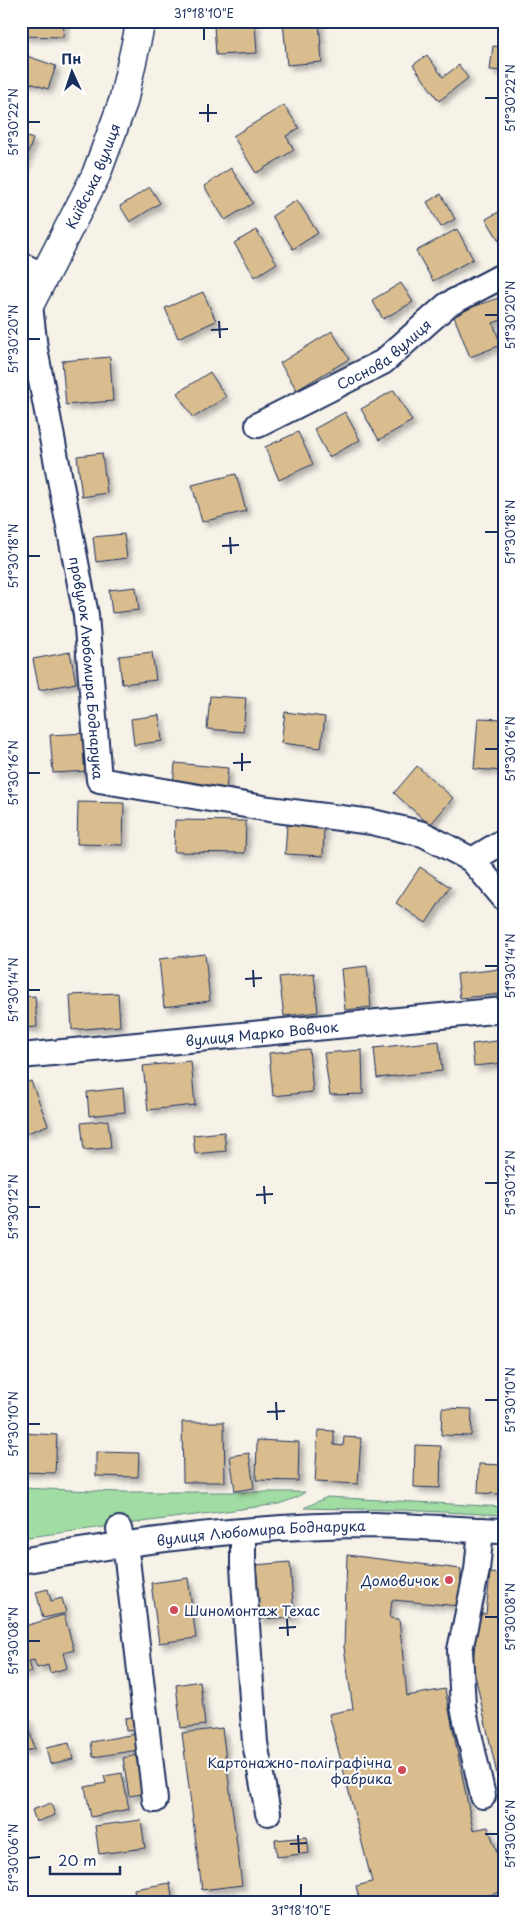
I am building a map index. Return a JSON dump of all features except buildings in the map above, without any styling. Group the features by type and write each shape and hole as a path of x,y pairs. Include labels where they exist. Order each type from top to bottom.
{"main road":[{"name":"Київська вулиця","path":"26,313 33,270 96,175 123,102 141,21"}],"street":[{"name":"Соснова вулиця","path":"258,425 383,362 447,305 504,275"},
{"name":"провулок Любомира Боднарука","path":"26,313 35,349 86,615 100,780 269,809 372,822 423,834 472,860 504,898"},
{"path":"472,860 504,841"},
{"name":"вулиця Марко Вовчок","path":"21,1056 504,1010"},
{"name":"вулиця Любомира Боднарука","path":"21,1561 121,1536 376,1525 493,1531"},
{"path":"484,1796 464,1708 460,1650 477,1570 493,1531"},
{"path":"243,1532 243,1566 255,1743 268,1813"},
{"path":"121,1536 155,1800"}],"green space":[{"path":"21,1488 119,1492 305,1492 298,1497 279,1504 21,1538"},
{"path":"327,1497 504,1507 504,1515 304,1508"}],"place":[{"name":"Домовичок","path":"449,1580"},
{"name":"Шиномонтаж Техас","path":"174,1610"},
{"name":"Картонажно-поліграфічна фабрика","path":"402,1770"}]}
